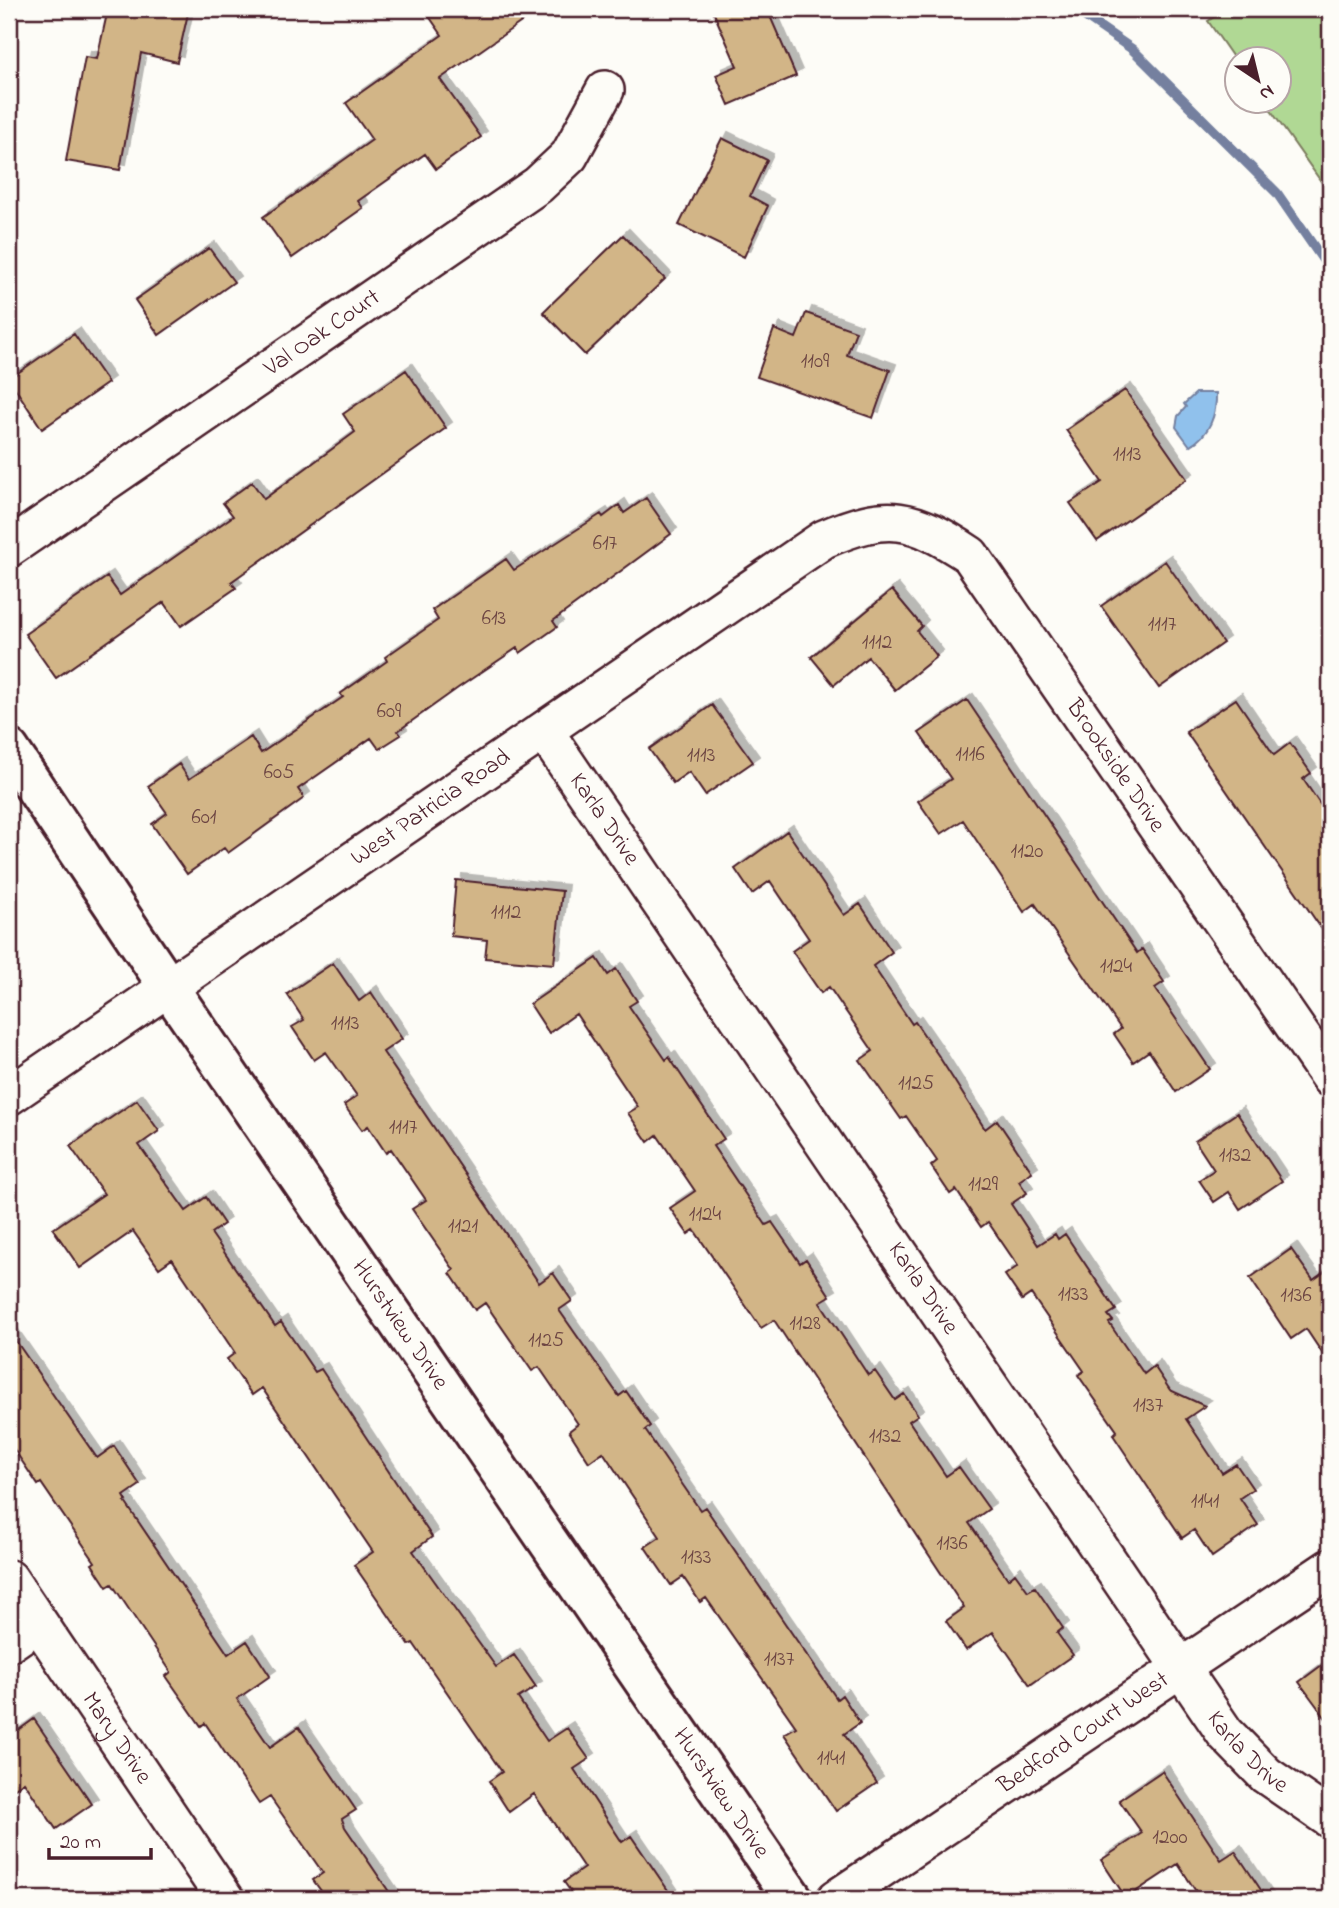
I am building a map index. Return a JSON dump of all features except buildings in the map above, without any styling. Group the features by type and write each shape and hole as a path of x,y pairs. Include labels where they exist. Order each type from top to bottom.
{"street":[{"name":"Val Oak Court","path":"9,548 538,185 569,156 606,90"},
{"name":"Brookside Drive","path":"858,525 893,519 933,530 970,555 1330,1078"},
{"name":"West Patricia Road","path":"9,1097 824,540 858,525"},
{"name":"Karla Drive","path":"544,731 1225,1733 1266,1775 1330,1819"},
{"name":"Hurstview Drive","path":"9,749 169,988 793,1899"},
{"name":"Bedford Court West","path":"836,1899 1330,1568"},
{"name":"Mary Drive","path":"9,1579 225,1899"},
{"path":"9,1643 38,1623"}],"green space":[{"path":"1226,9 1330,9 1330,194 1275,116 1294,116 1294,46 1225,46 1208,21"}],"water":[{"path":"1196,393 1216,393 1216,401 1207,430 1190,446 1176,427 1178,416 1186,407 1184,404"}],"waterway":[{"path":"1074,9 1132,49 1277,193 1330,270"}]}
